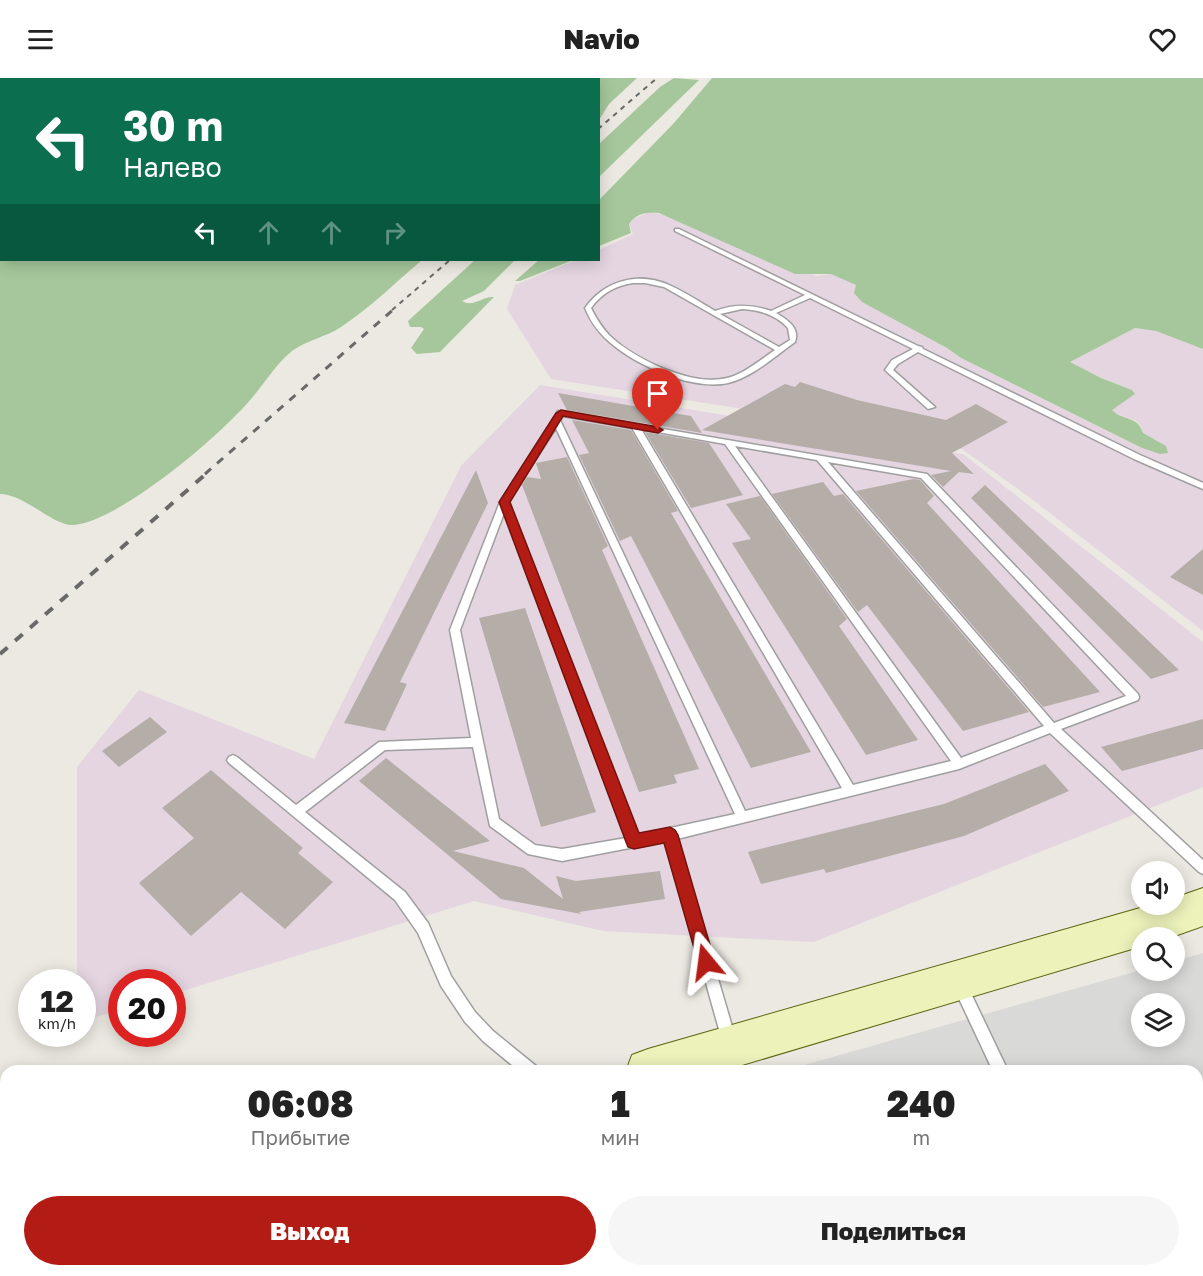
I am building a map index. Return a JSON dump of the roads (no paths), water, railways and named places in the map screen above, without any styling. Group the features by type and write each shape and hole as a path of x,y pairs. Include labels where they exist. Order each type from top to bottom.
{"main road":[{"path":"678,1065 713,1058 1203,907"}],"lane":[{"path":"677,230 1137,457 1203,486"},
{"path":"715,313 744,306 772,312 791,326 795,334 793,341 779,350 738,376 726,381 698,381 669,372 627,352 590,319 588,308 592,300 608,289 638,280 666,286 779,350"},
{"path":"772,312 811,295"},
{"path":"920,348 895,362 888,370 931,407"},
{"path":"561,413 924,476 1134,697 959,764 670,835 562,855 532,850 494,822 455,630 504,502 556,420 561,413"},
{"path":"556,420 742,817"},
{"path":"635,426 850,790"},
{"path":"728,442 959,764"},
{"path":"820,458 1052,728 1203,868"},
{"path":"504,502 634,842"},
{"path":"297,811 383,745 477,742"},
{"path":"233,760 400,896 423,928 446,981 470,1017 488,1036 524,1065"},
{"path":"670,835 713,1058"},
{"path":"958,981 998,1065"}],"railway":[{"path":"600,127 657,78"},
{"path":"392,310 449,261"},
{"path":"205,474 394,309"},
{"path":"0,654 207,473"}]}
